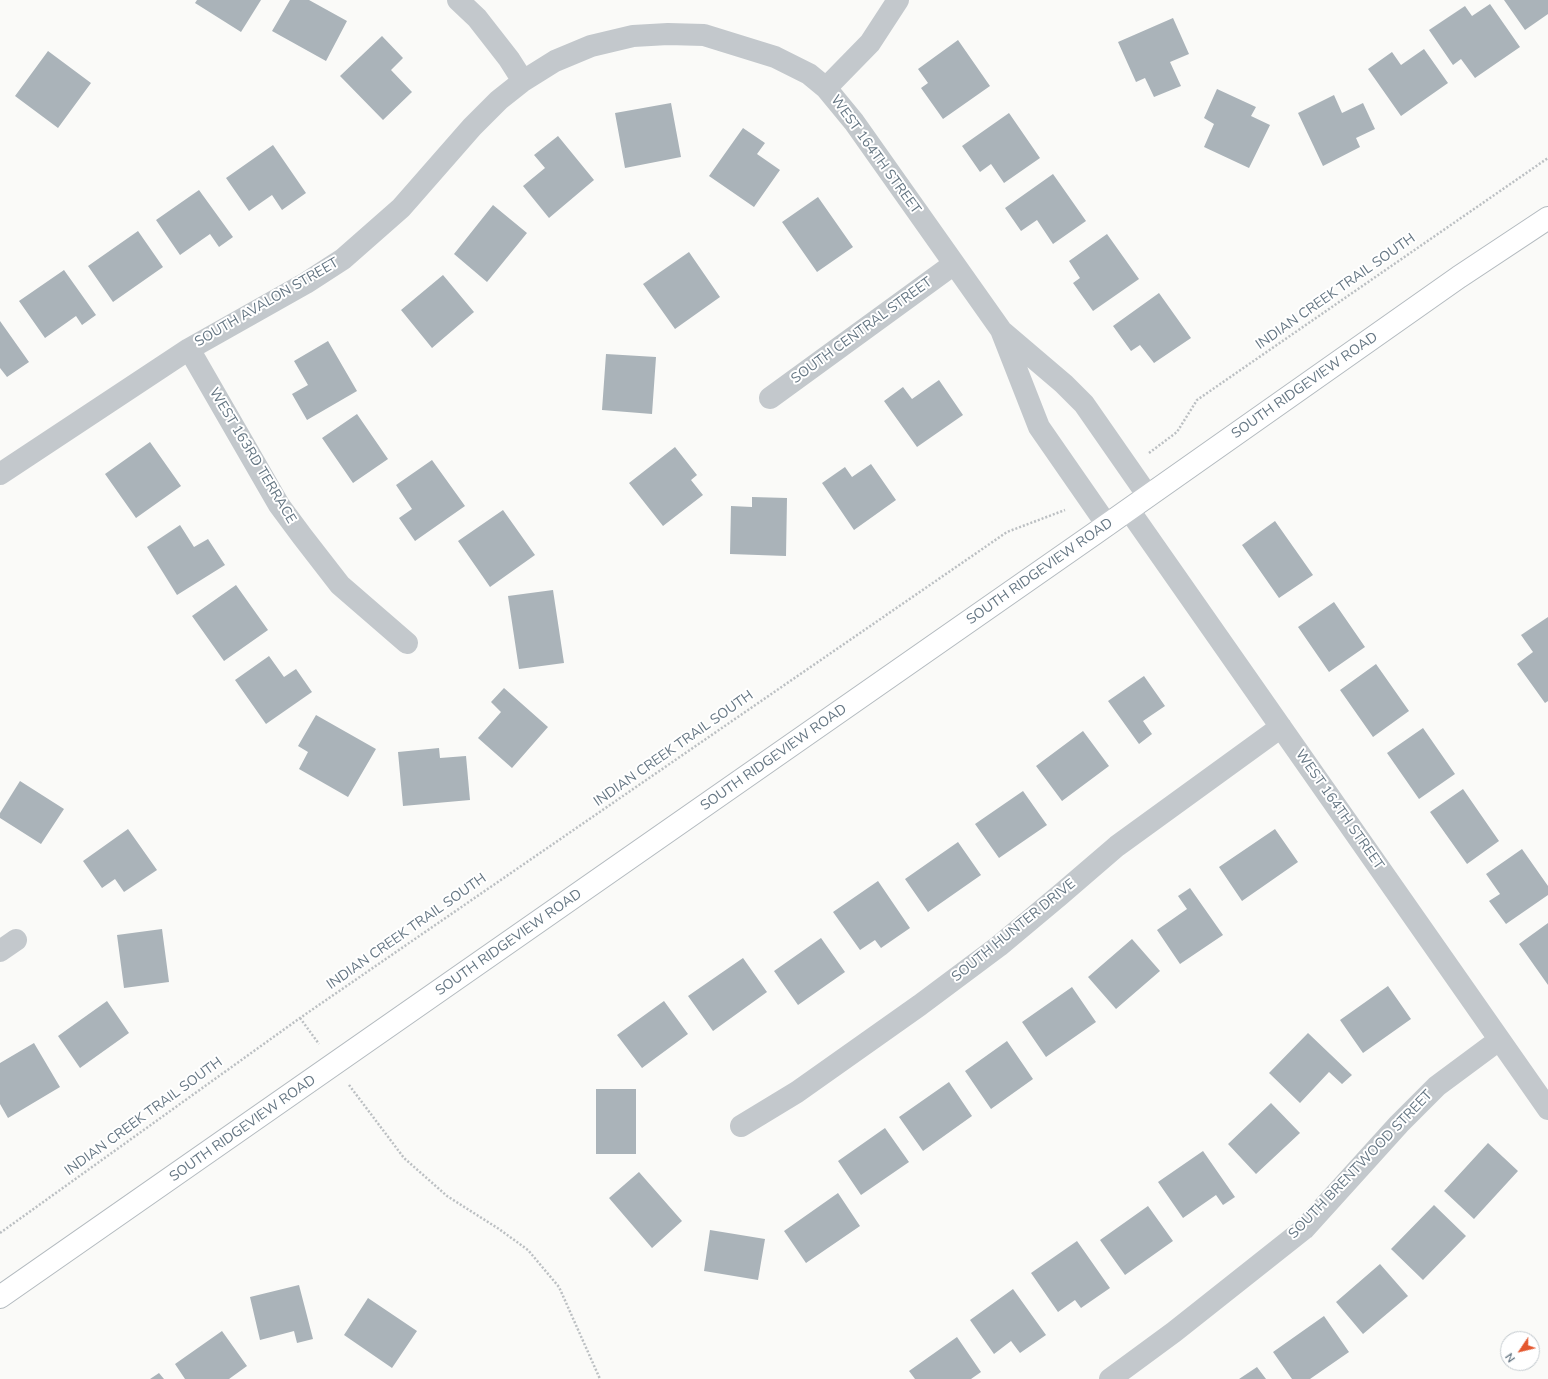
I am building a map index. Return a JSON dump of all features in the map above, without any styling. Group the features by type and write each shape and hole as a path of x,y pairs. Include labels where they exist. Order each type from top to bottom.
{"main road":[{"name":"SOUTH RIDGEVIEW ROAD","path":"0,1297 1129,510 1459,277 1548,218"}],"street":[{"path":"458,0 477,18 509,59 523,82"},
{"path":"826,88 870,43 898,0"},
{"name":"WEST 164TH STREET","path":"523,82 555,61 591,46 633,36 668,34 704,35 775,57 809,74 826,88 854,122 1001,330 1064,384 1084,404 1148,496"},
{"name":"SOUTH AVALON STREET","path":"0,474 189,349 306,283 343,259 401,208 472,127 499,100 523,82"},
{"name":"SOUTH CENTRAL STREET","path":"770,398 954,264"},
{"name":"WEST 164TH STREET","path":"1001,330 1038,427 1107,525"},
{"name":"WEST 163RD TERRACE","path":"189,349 279,505 340,585 407,643"},
{"name":"WEST 164TH STREET","path":"1129,510 1548,1109"},
{"name":"SOUTH HUNTER DRIVE","path":"741,1126 797,1092 920,1005 999,946 1117,846 1281,727"},
{"name":"SOUTH BRENTWOOD STREET","path":"1110,1379 1174,1332 1304,1229 1399,1124 1437,1086 1499,1040"}],"path":[{"name":"INDIAN CREEK TRAIL SOUTH","path":"1147,455 1177,432 1197,400 1548,158"},
{"name":"INDIAN CREEK TRAIL SOUTH","path":"0,1233 300,1018 1007,532 1041,521 1065,511"},
{"path":"300,1018 320,1046"},
{"path":"352,1090 404,1158 447,1196 499,1228 528,1250 559,1287 600,1379"}],"building":[{"path":"197,0 261,0 241,32 195,3"},
{"path":"290,0 309,0 347,21 326,61 272,31"},
{"path":"1504,0 1548,0 1548,14 1525,30"},
{"path":"1490,4 1520,47 1475,78 1461,59 1453,65 1429,30 1465,6 1472,16"},
{"path":"1173,18 1189,54 1170,62 1181,86 1154,97 1145,78 1136,82 1118,42"},
{"path":"382,36 403,58 391,70 412,92 383,120 340,76"},
{"path":"958,40 990,86 943,119 921,88 928,83 918,69"},
{"path":"1424,49 1448,83 1401,116 1368,69 1392,52 1401,65"},
{"path":"48,51 91,83 58,128 15,96"},
{"path":"1217,89 1256,107 1251,116 1270,125 1249,168 1204,147 1214,124 1204,118"},
{"path":"1334,95 1342,113 1363,103 1375,129 1356,138 1360,147 1323,166 1298,113"},
{"path":"671,103 681,157 625,168 615,113"},
{"path":"1009,113 1040,158 1004,183 991,164 980,172 962,146"},
{"path":"743,128 765,143 757,154 780,170 754,207 709,176"},
{"path":"558,136 594,180 549,218 523,186 545,168 534,155"},
{"path":"273,145 306,193 282,210 272,195 249,211 226,178"},
{"path":"1053,174 1086,221 1053,244 1037,220 1021,231 1005,208"},
{"path":"199,190 233,237 219,247 210,234 180,255 156,220"},
{"path":"818,197 853,247 817,272 782,222"},
{"path":"493,205 527,233 487,282 454,254"},
{"path":"138,231 163,267 113,302 88,266"},
{"path":"1107,234 1139,279 1093,311 1073,283 1080,278 1069,261"},
{"path":"689,252 720,297 675,329 643,284"},
{"path":"64,270 96,315 82,325 76,316 45,338 19,301"},
{"path":"443,275 474,312 432,348 401,310"},
{"path":"1159,293 1191,338 1154,363 1140,345 1131,351 1113,326"},
{"path":"0,321 29,362 7,377 0,368"},
{"path":"328,341 357,391 307,420 292,394 308,385 294,361"},
{"path":"606,354 656,357 652,414 602,410"},
{"path":"939,380 963,415 917,447 884,401 903,387 912,399"},
{"path":"357,414 388,459 353,483 322,438"},
{"path":"150,442 181,486 136,518 105,474"},
{"path":"675,447 697,475 691,480 703,495 663,526 629,483"},
{"path":"432,460 465,506 415,541 399,518 412,509 396,485"},
{"path":"871,464 896,500 854,530 822,483 845,467 852,477"},
{"path":"752,497 787,498 786,556 730,554 731,506 752,507"},
{"path":"503,510 535,555 490,587 458,541"},
{"path":"1275,521 1313,575 1279,598 1242,545"},
{"path":"180,525 194,547 208,539 225,565 177,595 147,547"},
{"path":"236,585 268,630 224,661 192,616"},
{"path":"553,590 564,663 519,669 508,596"},
{"path":"1334,602 1365,647 1329,672 1298,627"},
{"path":"1548,617 1548,701 1545,703 1517,664 1533,652 1521,635"},
{"path":"269,656 284,677 296,669 312,692 266,724 235,680"},
{"path":"1376,664 1409,711 1373,737 1340,690"},
{"path":"1144,676 1165,706 1143,721 1152,734 1139,744 1108,701"},
{"path":"504,688 548,727 512,768 478,738 501,712 491,702"},
{"path":"316,715 376,749 348,797 299,769 308,752 298,746"},
{"path":"1423,728 1455,774 1419,799 1387,753"},
{"path":"1083,731 1109,766 1062,801 1036,766"},
{"path":"439,748 440,758 466,756 470,800 403,806 398,752"},
{"path":"20,781 64,809 41,844 0,818 0,813"},
{"path":"1463,789 1499,841 1467,864 1430,812"},
{"path":"1023,791 1047,825 999,858 975,824"},
{"path":"128,829 157,870 124,892 115,879 102,888 83,861"},
{"path":"1275,829 1298,862 1242,901 1219,867"},
{"path":"958,842 981,875 928,912 905,879"},
{"path":"1522,849 1548,886 1548,895 1506,924 1489,901 1500,894 1486,874"},
{"path":"878,881 910,928 881,948 875,940 860,950 833,912"},
{"path":"1190,888 1223,935 1180,964 1157,930 1187,909 1178,896"},
{"path":"1548,923 1548,985 1519,944"},
{"path":"162,929 169,982 124,988 117,935"},
{"path":"821,938 845,972 798,1005 774,971"},
{"path":"1132,939 1160,971 1116,1009 1088,977"},
{"path":"743,958 767,992 713,1031 688,996"},
{"path":"1388,986 1411,1019 1363,1053 1340,1020"},
{"path":"1072,987 1096,1022 1046,1057 1022,1022"},
{"path":"107,1001 129,1033 80,1068 58,1036"},
{"path":"664,1001 688,1034 642,1068 617,1035"},
{"path":"1308,1033 1352,1075 1342,1084 1329,1072 1300,1103 1269,1073"},
{"path":"1007,1041 1033,1079 991,1109 965,1071"},
{"path":"34,1043 60,1087 8,1118 0,1104 0,1063"},
{"path":"949,1082 972,1116 923,1151 899,1117"},
{"path":"596,1089 636,1089 636,1154 596,1154"},
{"path":"1271,1103 1300,1133 1256,1174 1228,1144"},
{"path":"885,1128 909,1162 861,1195 838,1161"},
{"path":"1488,1143 1518,1171 1474,1219 1444,1191"},
{"path":"1203,1151 1235,1197 1223,1205 1216,1195 1183,1218 1158,1182"},
{"path":"639,1172 682,1221 652,1248 609,1198"},
{"path":"838,1193 860,1226 806,1263 784,1231"},
{"path":"1434,1205 1466,1236 1423,1280 1391,1249"},
{"path":"1148,1206 1173,1241 1125,1275 1100,1240"},
{"path":"710,1230 765,1239 758,1280 704,1271"},
{"path":"1077,1241 1110,1288 1081,1308 1075,1300 1058,1312 1031,1273"},
{"path":"1380,1264 1408,1296 1363,1334 1336,1302"},
{"path":"299,1285 313,1339 297,1343 294,1331 260,1340 250,1297"},
{"path":"1013,1289 1046,1335 1020,1353 1011,1341 994,1354 970,1320"},
{"path":"368,1298 417,1331 392,1368 344,1335"},
{"path":"1324,1316 1349,1352 1310,1379 1292,1379 1273,1352"},
{"path":"222,1331 247,1366 229,1379 185,1379 175,1364"},
{"path":"957,1337 981,1372 971,1379 915,1379 909,1371"},
{"path":"1257,1367 1266,1379 1239,1379"},
{"path":"159,1373 164,1379 150,1379"}]}
